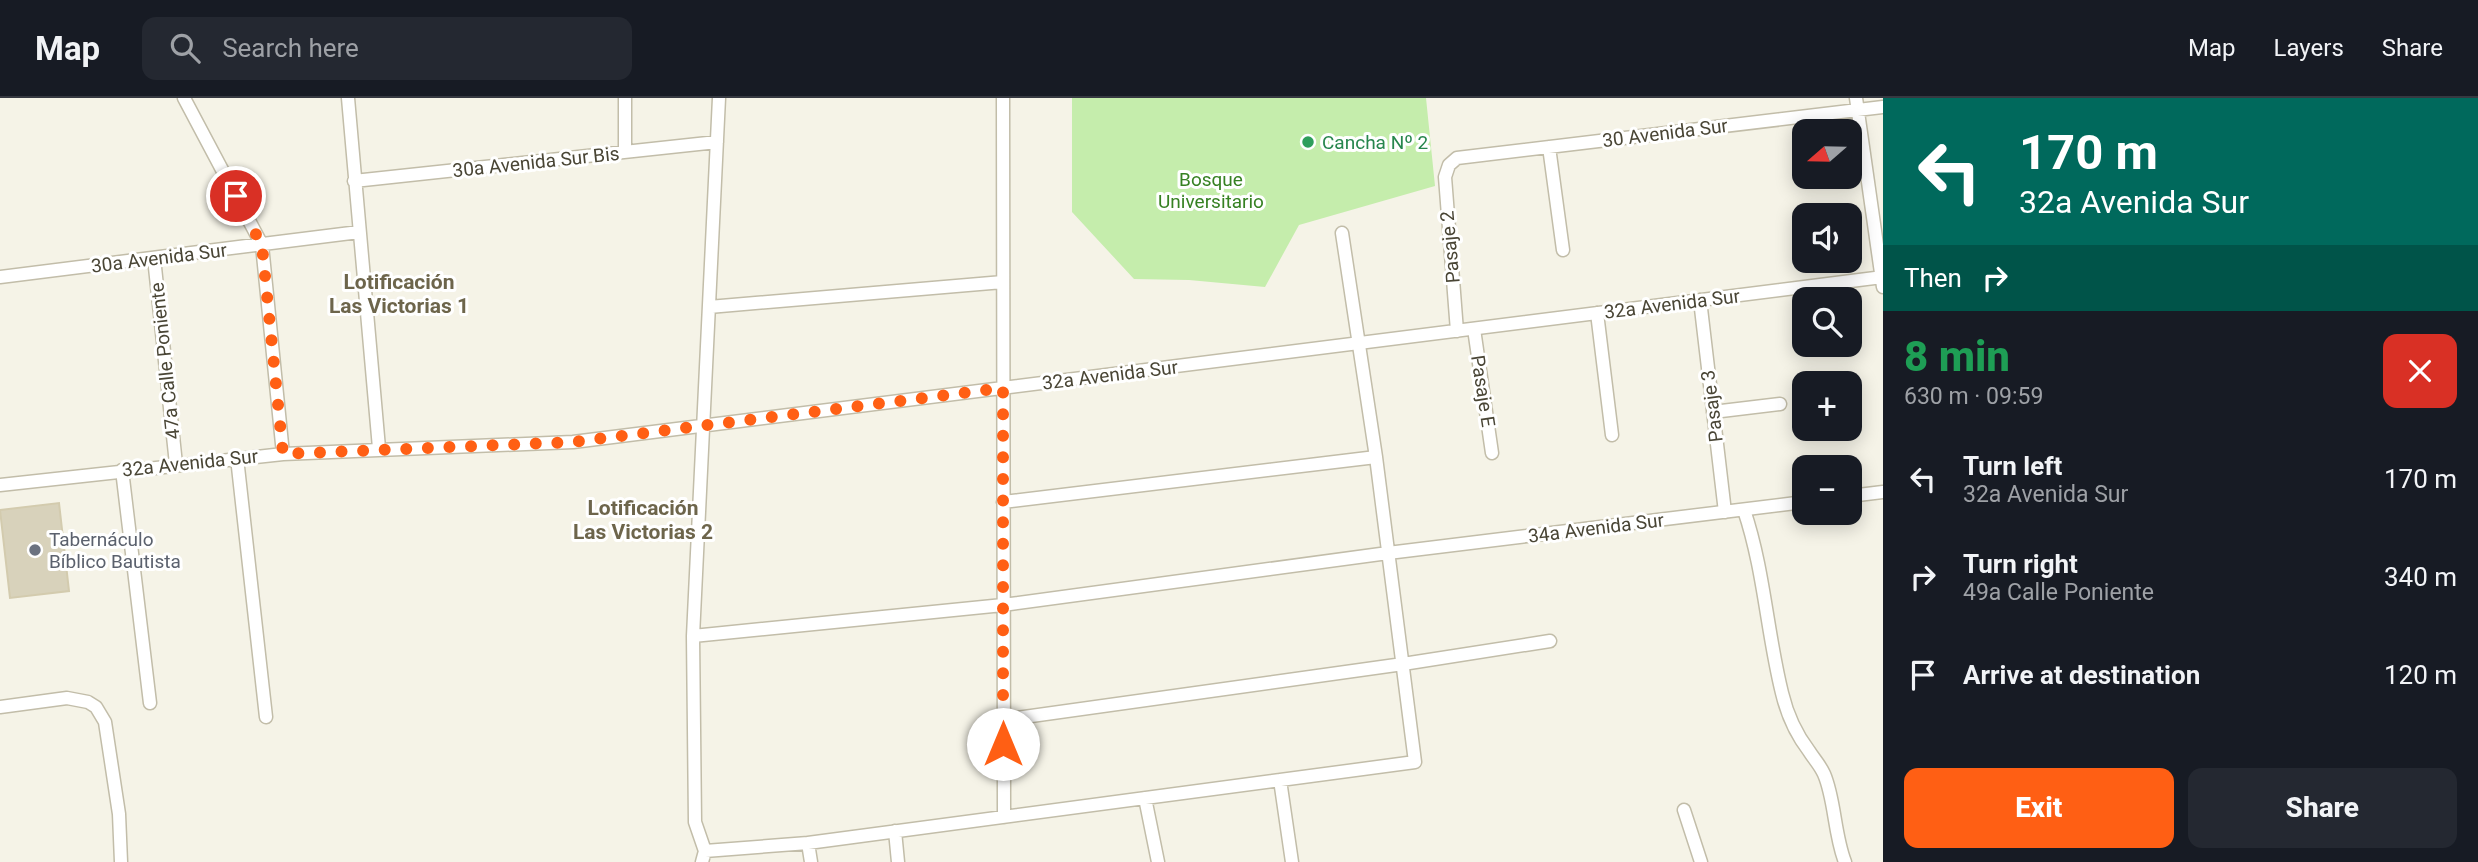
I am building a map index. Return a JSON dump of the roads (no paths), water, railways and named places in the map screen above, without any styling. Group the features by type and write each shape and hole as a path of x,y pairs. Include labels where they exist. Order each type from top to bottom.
{"street":[{"path":"184,98 262,246 283,454"},
{"path":"348,98 379,449"},
{"path":"625,98 625,152"},
{"path":"719,98 693,636 695,822 704,857 1415,762 1376,457 1342,233"},
{"path":"1003,98 1004,817"},
{"path":"1857,104 1883,281"},
{"name":"30 Avenida Sur","path":"1449,164 1457,158 1857,104 1883,107"},
{"name":"30a Avenida Sur Bis","path":"355,181 717,142"},
{"path":"1549,147 1563,250"},
{"name":"Pasaje 2","path":"1449,164 1444,177 1457,331"},
{"name":"30a Avenida Sur","path":"0,277 359,232"},
{"name":"47a Calle Poniente","path":"154,258 176,464"},
{"name":"32a Avenida Sur","path":"0,485 283,454 573,442 1700,300 1883,281"},
{"path":"709,307 1003,282"},
{"name":"Pasaje 3","path":"1700,300 1725,512"},
{"path":"1597,313 1612,435"},
{"name":"Pasaje E","path":"1474,329 1492,453"},
{"path":"1713,412 1780,404"},
{"path":"1003,502 1376,457"},
{"path":"237,458 267,717"},
{"path":"122,470 150,703"},
{"path":"1862,495 1883,492"},
{"name":"34a Avenida Sur","path":"693,636 1003,605 1388,553 1792,504"},
{"path":"1744,510 1765,598 1782,692 1798,734 1825,776 1836,836 1845,862"},
{"path":"1003,720 1550,641"},
{"path":"0,707 67,698 88,702 96,707 105,722 119,814 121,862"},
{"path":"1280,780 1292,862"},
{"path":"1145,798 1158,862"},
{"path":"1684,810 1701,862"},
{"path":"895,831 898,862"},
{"path":"808,843 811,862"}],"place":[{"name":"Cancha Nº 2","path":"1308,142"},
{"name":"Tabernáculo Bíblico Bautista","path":"35,550"}],"district":[{"name":"Lotificación Las Victorias 1","path":"399,294"},
{"name":"Lotificación Las Victorias 2","path":"643,520"}],"park label":[{"name":"Bosque Universitario","path":"1211,190"}]}
